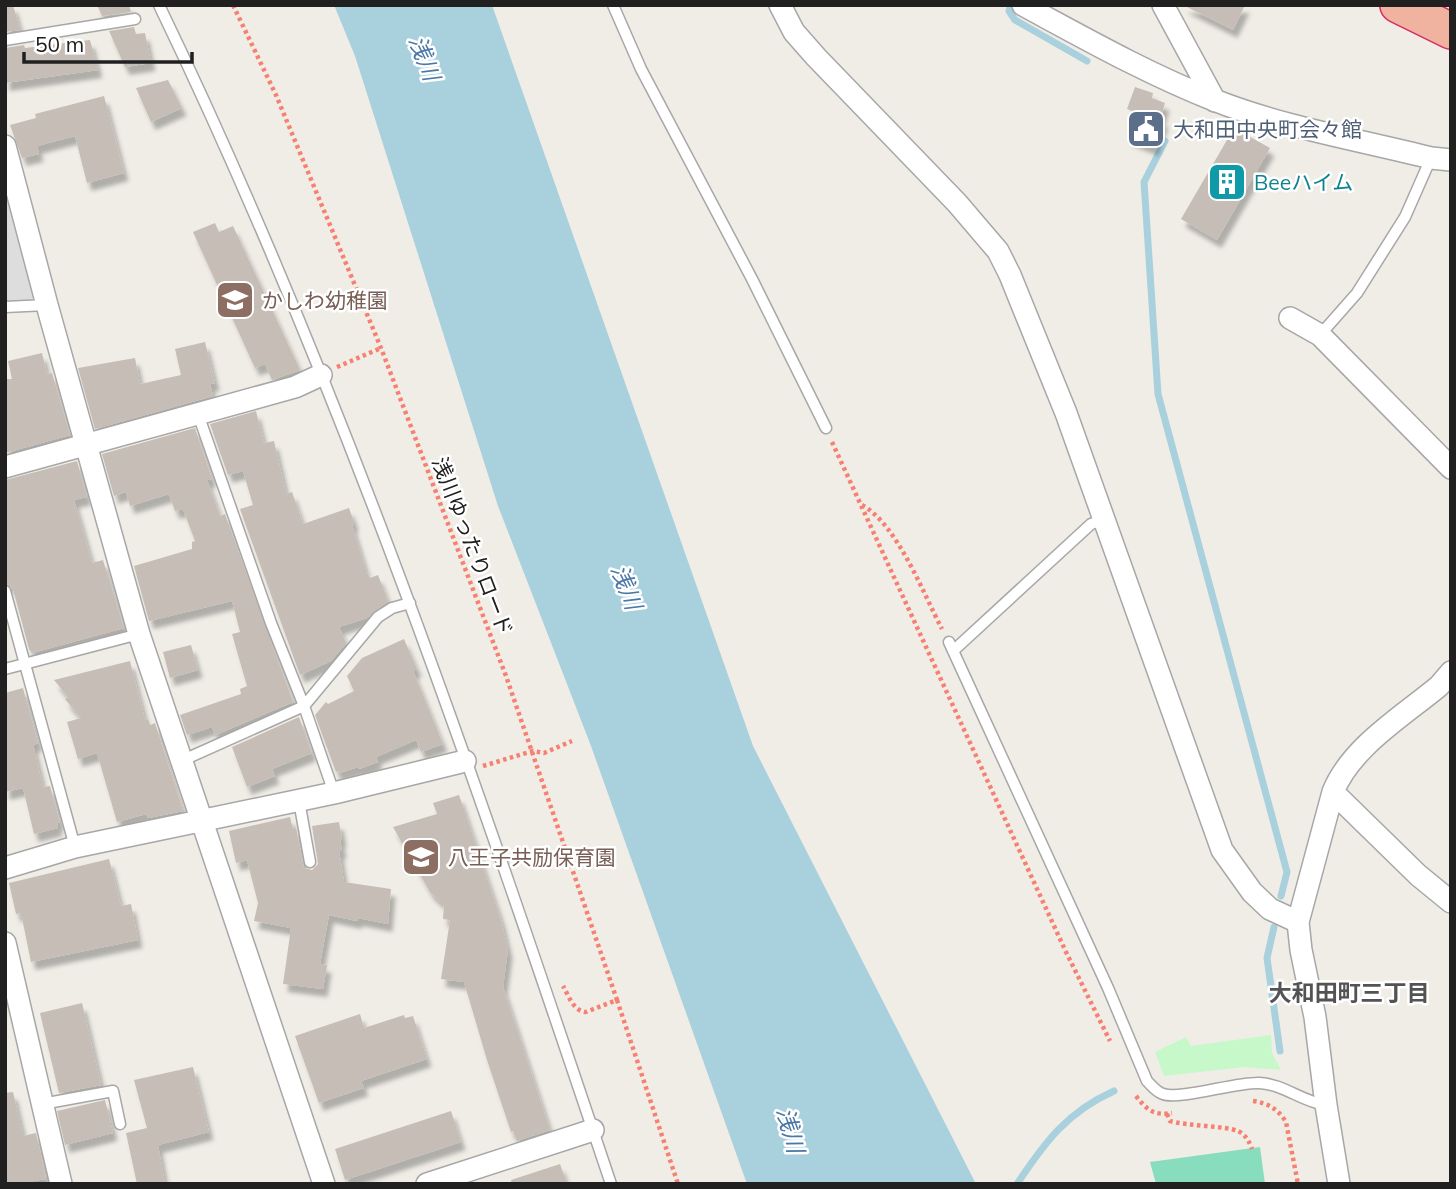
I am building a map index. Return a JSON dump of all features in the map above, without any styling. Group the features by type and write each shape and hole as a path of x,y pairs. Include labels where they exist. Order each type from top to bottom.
{"highway":[{"path":"1398,5 1451,31"}],"street":[{"path":"780,5 794,32 816,57 957,203 998,251 1066,413 1222,850 1252,892 1270,909 1298,922"},
{"path":"1023,5 1168,81 1215,101 1253,114 1441,159"},
{"path":"1163,5 1215,101"},
{"path":"5,146 139,634 324,1184"},
{"path":"1290,318 1320,335 1451,468"},
{"path":"5,467 295,387 321,375"},
{"path":"1339,1184 1315,1017 1298,922 1340,775 1353,757 1440,686 1451,672"},
{"path":"5,868 75,847 299,801 465,761"},
{"path":"1333,792 1418,875 1451,902"},
{"path":"5,943 61,1184"},
{"path":"427,1184 593,1130"}],"lane":[{"path":"159,5 232,164 321,375 410,603 611,1184"},
{"path":"612,5 640,69 752,279 826,428"},
{"path":"5,40 135,19"},
{"path":"1320,335 1357,293 1441,159"},
{"path":"5,307 47,305"},
{"path":"198,414 334,793"},
{"path":"1103,520 1091,524 951,647 1108,988 1147,1081 1156,1091 1172,1096 1239,1084 1272,1084 1316,1104 1326,1105"},
{"path":"5,592 75,847"},
{"path":"181,761 304,706 378,617 392,608 410,603"},
{"path":"5,669 139,634"},
{"path":"299,801 310,862"},
{"path":"42,1104 113,1091 120,1124"}],"path":[{"name":"浅川ゆったりロード","path":"233,5 276,95 381,348 533,751 678,1184"},
{"path":"343,365 381,348"},
{"path":"826,428 1066,952 1109,1038"},
{"path":"862,505 886,525 951,647"},
{"path":"496,762 533,751 544,753 572,741"},
{"path":"559,979 580,1012 617,1000"},
{"path":"1247,1101 1266,1103 1286,1122 1298,1184"},
{"path":"1180,1112 1167,1114 1170,1121 1188,1126 1237,1131 1249,1139 1252,1149"}],"shaded area":[{"path":"5,188 35,295 30,300 5,301"}],"green space":[{"path":"1271,1035 1272,1053 1281,1070 1244,1067 1164,1076 1155,1052 1186,1037 1191,1046"},
{"path":"1260,1147 1265,1184 1156,1184 1150,1162"}],"water":[{"name":"浅川","path":"334,5 492,5 753,746 976,1184 747,1184 591,746 498,506 355,56"}],"building":[{"path":"5,5 13,5 20,30 5,32"},
{"path":"97,5 129,5 131,12 102,16"},
{"path":"1183,5 1245,5 1233,30"},
{"path":"134,27 136,34 145,33 151,63 125,67 109,31"},
{"path":"90,40 98,70 5,83 5,48"},
{"path":"168,80 182,108 151,122 136,88"},
{"name":"大和田中央町会々館","path":"1135,87 1153,93 1152,98 1165,103 1160,119 1164,120 1154,148 1128,138 1137,113 1127,109"},
{"path":"104,96 124,173 87,183 75,136 37,146 39,154 22,158 10,125 36,118 35,114"},
{"name":"Beeハイム","path":"1234,128 1270,148 1217,240 1181,219"},
{"path":"215,223 219,232 233,226 300,370 272,380 265,364 255,368 193,232"},
{"path":"205,342 215,383 210,384 213,396 95,429 78,368 135,358 140,384 181,375 175,349"},
{"path":"42,353 47,374 52,373 70,435 5,453 5,379 12,379 8,361"},
{"path":"256,411 264,443 274,441 286,494 292,492 303,524 349,508 366,571 370,578 378,575 388,601 367,618 339,627 346,643 331,661 300,675 240,509 253,505 243,471 228,475 210,424"},
{"path":"195,428 212,479 207,480 220,516 225,514 293,702 215,735 212,727 187,735 180,715 241,694 240,689 247,686 232,634 240,632 232,601 149,621 134,566 192,549 192,542 195,541 183,509 175,511 169,494 130,506 126,492 114,496 102,454"},
{"path":"77,461 87,497 74,500 92,563 103,560 124,628 32,653 13,589 5,583 5,480"},
{"path":"404,639 417,669 413,671 443,744 421,752 416,740 376,757 378,762 359,769 358,767 336,772 315,715 326,702 328,704 354,691 347,676 362,658"},
{"path":"191,645 198,670 170,678 163,652"},
{"path":"130,661 145,720 148,719 150,725 155,723 183,811 148,818 146,814 117,822 97,753 78,759 67,722 81,718 54,680"},
{"path":"23,688 38,743 33,745 43,787 50,786 60,822 57,823 58,828 34,834 23,788 5,792 5,693"},
{"path":"299,717 312,753 272,769 275,776 247,787 232,747"},
{"path":"459,795 501,920 508,950 503,987 550,1130 517,1141 513,1131 511,1132 487,1060 464,982 441,979 450,920 443,919 444,905 430,892 393,827 437,814 433,803"},
{"path":"290,817 293,829 296,828 304,868 312,870 318,864 312,826 339,822 342,851 339,851 344,882 391,889 388,924 329,915 320,964 327,965 323,989 283,984 291,928 254,921 258,903 247,860 236,863 229,831"},
{"path":"109,859 121,906 131,904 138,940 31,962 21,913 16,914 9,883"},
{"path":"82,1003 101,1085 59,1093 40,1013"},
{"path":"360,1014 364,1028 404,1015 405,1018 413,1016 427,1059 361,1081 364,1088 319,1103 295,1036"},
{"path":"193,1067 209,1132 158,1145 165,1184 137,1184 126,1133 147,1128 134,1080"},
{"path":"13,1092 23,1136 36,1133 40,1150 46,1179 33,1181 34,1184 5,1184 5,1093"},
{"path":"105,1100 113,1133 65,1145 57,1111"},
{"path":"451,1111 461,1142 345,1180 335,1149"},
{"path":"560,1164 567,1184 512,1184 511,1180"}],"waterway":[{"path":"1011,5 1009,11 1015,20 1087,61"},
{"path":"1165,141 1144,182 1158,394 1287,872 1281,896"},
{"path":"1274,927 1267,958 1280,1051"},
{"path":"1017,1184 1058,1130 1083,1108 1114,1091"}],"place":[{"name":"大和田中央町会々館","path":"1146,129"},
{"name":"Beeハイム","path":"1227,182"},
{"name":"かしわ幼稚園","path":"235,300"},
{"name":"八王子共励保育園","path":"421,857"}],"district":[{"name":"大和田町三丁目","path":"1349,992"}]}
